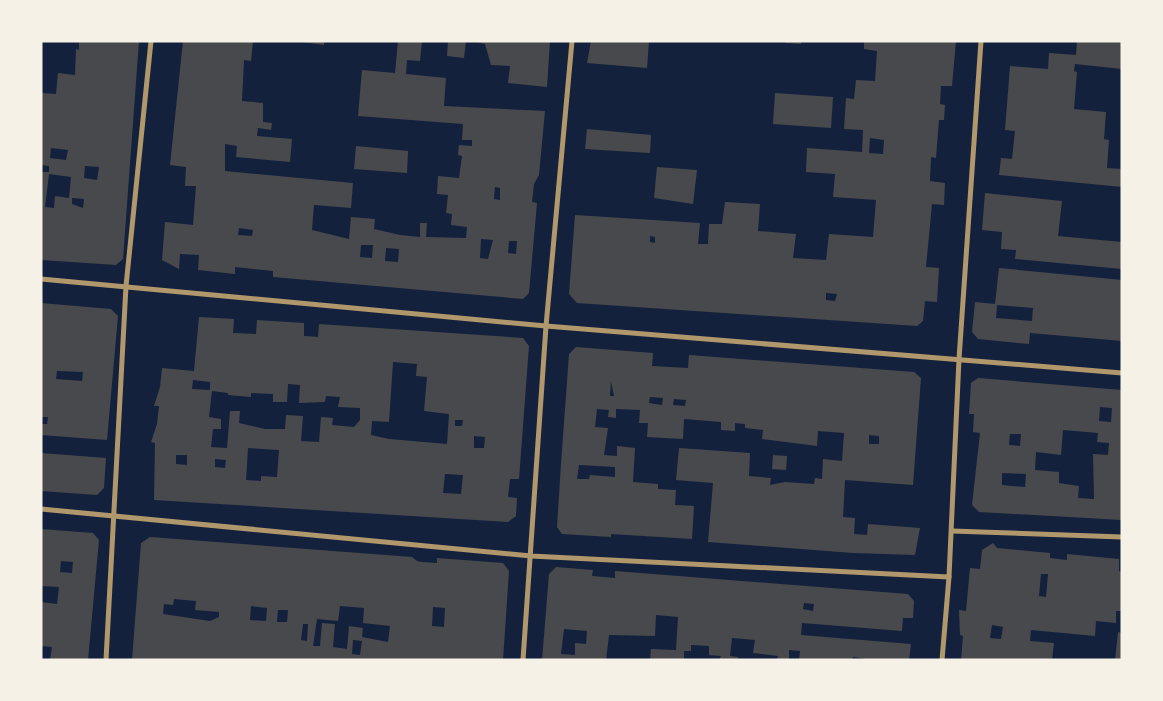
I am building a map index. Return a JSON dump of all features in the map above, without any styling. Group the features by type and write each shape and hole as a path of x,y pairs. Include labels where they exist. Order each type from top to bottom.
{"street":[{"path":"106,660 126,286 151,41"},
{"path":"522,660 531,556 546,326 572,41"},
{"path":"942,660 952,531 959,359 981,41"},
{"path":"41,280 126,286 546,326 1122,373"},
{"path":"41,509 531,556 949,577"},
{"path":"952,531 1122,537"}],"building":[{"path":"79,41 139,41 123,259 116,265 41,260 41,172 49,172 49,166 41,165 41,93 56,94 58,73 75,75 76,49 79,50","holes":["51,148 68,150 66,160 50,158","85,166 99,167 97,180 84,178","49,174 71,177 69,198 55,196 54,208 45,207","72,198 84,199 83,208 72,204"]},
{"path":"183,41 253,41 251,61 244,60 242,101 263,103 263,122 272,123 271,130 258,128 257,136 292,139 290,162 236,157 237,146 225,144 225,171 353,183 351,208 314,205 312,230 349,239 351,217 375,219 374,229 400,235 420,237 420,223 427,223 426,237 466,238 467,227 451,225 452,214 446,213 448,195 437,194 438,176 459,178 462,156 458,155 459,145 472,146 472,140 462,140 463,124 358,116 362,70 395,73 398,41 422,41 420,61 407,60 406,74 446,78 444,106 545,111 539,175 534,184 532,202 537,203 529,293 523,299 273,277 273,271 235,267 235,274 198,270 199,255 180,254 179,269 162,260 165,222 193,225 196,186 185,186 186,167 170,165","holes":["495,187 500,188 500,200 494,199","239,228 253,230 252,236 238,235","481,239 493,240 488,259 480,258","509,241 517,241 516,254 508,253","361,245 373,245 372,258 360,257","386,248 399,249 398,262 385,261"]},
{"path":"295,41 324,41 324,45"},
{"path":"448,41 466,41 464,58 447,56"},
{"path":"473,41 550,41 547,87 508,83 510,66 491,65 485,44"},
{"path":"591,41 649,41 647,68 587,63"},
{"path":"785,41 801,41 801,44 785,43"},
{"path":"864,41 956,41 952,86 941,86 940,104 945,105 944,120 939,120 936,158 931,157 930,181 945,183 944,205 932,204 926,267 939,268 937,302 925,301 923,321 917,326 577,303 569,294 575,215 700,223 698,244 708,244 709,224 722,224 725,202 760,204 758,231 796,234 793,258 826,260 829,234 873,237 876,200 833,197 835,174 806,172 807,148 862,152 863,130 844,129 846,98 854,99 856,80 875,81 877,51 864,49","holes":["870,138 884,140 883,154 869,153","650,236 655,237 655,243 650,242","826,293 837,294 835,301 826,300"]},
{"path":"1077,41 1122,41 1122,69 1075,64 1074,71 1077,72 1074,109 1106,112 1104,139 1109,140 1107,168 1122,169 1122,187 999,175 1001,158 1012,159 1015,131 1005,130 1010,66 1048,69 1049,53 1076,55"},
{"path":"775,93 833,97 831,128 773,124"},
{"path":"587,129 651,135 650,153 585,149"},
{"path":"356,146 408,151 407,173 354,169"},
{"path":"657,167 697,170 693,204 654,198"},
{"path":"985,193 1062,201 1058,236 1122,242 1122,269 1015,259 1016,250 1001,249 1002,232 982,230"},
{"path":"999,268 1122,280 1122,341 1030,333 1029,344 978,339 972,332 975,302 995,304","holes":["997,305 1033,308 1032,321 996,318"]},
{"path":"41,303 111,309 118,316 107,440 41,435 41,424 47,424 48,417 41,417","holes":["57,371 83,372 82,381 56,379"]},
{"path":"199,317 234,319 233,333 256,334 257,320 304,323 304,336 318,337 319,324 523,338 529,346 519,479 510,479 508,497 517,498 516,516 508,522 154,500 155,443 151,442 157,424 159,406 154,406 160,387 162,368 194,371","holes":["393,362 417,364 416,376 427,377 424,411 449,414 447,444 389,439 371,435 372,421 389,422","193,380 210,382 210,390 192,389","288,384 300,385 299,403 325,402 326,396 340,397 338,407 360,408 360,420 354,427 332,425 333,418 321,417 319,442 301,441 303,416 286,415 285,429 265,429 239,423 240,411 230,411 227,448 211,447 213,429 221,429 221,419 209,417 212,391 228,393 228,395 251,397 251,393 273,394 273,402 287,402","455,420 463,420 462,426 455,426","474,436 485,437 484,448 474,448","248,448 279,450 277,477 261,476 261,481 246,480","176,455 187,455 187,465 176,464","215,459 226,460 225,468 215,467","445,474 463,475 461,494 443,493"]},
{"path":"576,347 653,353 652,366 688,368 689,355 914,372 921,378 913,485 845,480 843,517 855,518 854,534 867,535 868,524 920,528 915,555 853,553 708,542 713,483 676,480 679,448 750,453 749,476 771,478 770,485 785,482 814,484 815,478 822,479 823,459 842,461 844,433 818,431 817,446 762,439 763,430 745,428 745,424 735,423 735,431 721,430 721,422 684,419 683,439 647,437 648,423 639,423 640,410 616,409 616,418 608,417 609,410 597,409 595,427 608,428 604,455 617,456 617,446 635,448 633,482 658,484 658,489 676,490 675,505 694,506 692,539 611,534 611,537 562,534 557,527 569,354","holes":["611,381 614,396 610,396","650,397 663,398 662,405 649,403","674,399 686,400 685,406 673,405","869,435 879,436 879,444 869,444","579,465 615,467 615,477 590,475 589,479 577,479"]},
{"path":"978,378 1122,390 1122,520 979,512 972,505 980,433 973,432 974,414 969,414 971,383","holes":["1100,407 1112,408 1111,422 1099,421","1063,430 1098,433 1097,442 1109,443 1108,455 1093,454 1094,499 1078,498 1079,486 1059,483 1059,472 1035,470 1036,452 1061,455","1010,434 1021,434 1020,446 1009,445","1002,473 1026,474 1025,487 1002,485"]},
{"path":"41,453 106,458 104,488 97,495 41,491"},
{"path":"773,455 787,456 786,470 772,469"},
{"path":"41,529 93,533 99,540 88,660 50,660 52,647 41,646 41,602 57,604 59,587 41,586","holes":["61,561 73,562 72,573 60,572"]},
{"path":"150,537 412,557 422,562 437,563 437,558 503,563 509,571 503,660 132,660 141,543","holes":["174,599 196,601 195,610 219,612 219,617 210,621 163,614 164,604 173,605","251,606 267,608 266,621 250,620","340,606 364,608 363,623 390,626 388,642 362,637 363,628 349,626 347,649 333,647 335,624 322,623 320,646 313,646 317,619 338,621","433,607 445,608 444,627 432,626","278,610 288,610 287,622 277,622","303,624 308,624 307,641 301,640","353,640 362,641 360,655 352,654"]},
{"path":"993,543 997,548 1050,553 1050,558 1067,560 1067,554 1119,559 1119,571 1122,572 1122,611 1116,611 1116,623 1096,621 1095,636 1031,630 1030,641 1054,643 1052,660 961,660 963,636 960,635 959,610 966,611 970,568 980,569 982,550","holes":["1041,574 1048,574 1046,597 1039,596","992,625 1003,627 1001,639 990,638"]},
{"path":"556,567 593,570 592,576 615,578 615,571 908,594 914,601 913,618 903,618 902,631 802,623 801,635 911,644 909,660 873,660 853,657 852,660 799,660 800,651 789,650 789,660 777,660 778,656 753,653 755,640 732,638 730,656 738,657 738,660 719,660 721,656 709,655 709,646 691,645 691,651 684,651 684,660 650,660 651,649 676,650 678,617 656,615 655,636 609,635 606,660 542,660 549,574","holes":["804,603 814,604 813,611 803,609","564,629 587,631 586,644 575,643 575,655 561,654"]},
{"path":"1118,632 1122,633 1122,660 1115,660"}]}
